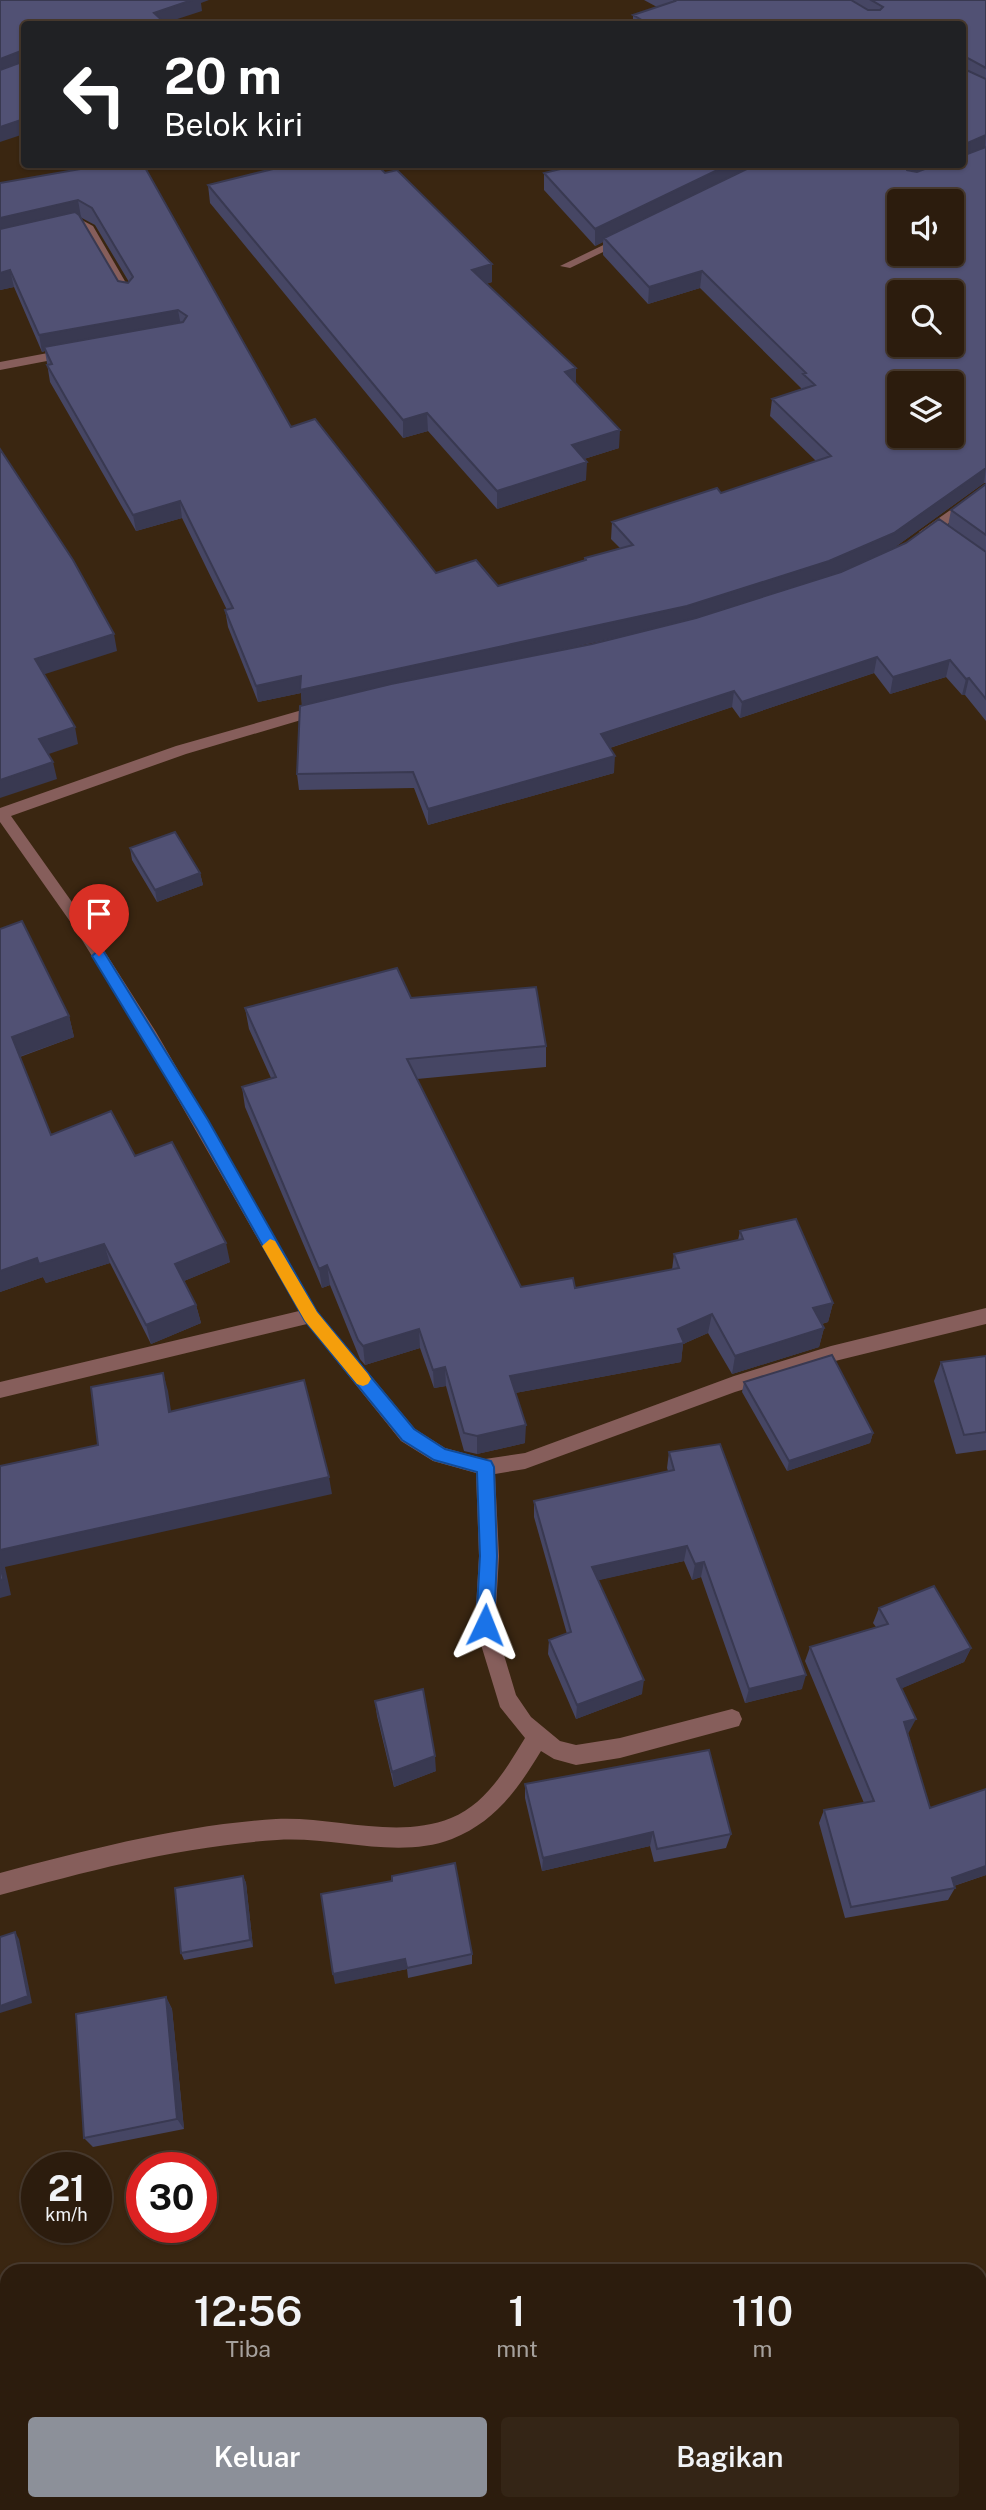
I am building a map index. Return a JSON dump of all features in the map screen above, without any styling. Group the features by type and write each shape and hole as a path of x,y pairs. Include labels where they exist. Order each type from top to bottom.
{"street":[{"path":"48,229 73,223 85,225 127,295"},
{"path":"566,265 640,230"},
{"path":"0,366 89,350"},
{"path":"916,541 940,531 986,489"},
{"path":"344,704 181,750 1,814 79,923 144,1026 311,1317 408,1435 440,1455 485,1467 525,1461 734,1384 831,1353 986,1316"},
{"path":"0,1390 311,1317"},
{"path":"485,1467 489,1556 485,1625 507,1700 524,1724 554,1749 576,1755 620,1748 732,1719"},
{"path":"0,1884 102,1856 230,1834 290,1829 388,1836 433,1833 467,1822 503,1794 538,1736"}],"building":[{"path":"0,0 192,0 154,13 163,21 21,21 21,51 0,59"},
{"path":"851,0 868,10 880,10 883,7 871,0 986,0 986,68 966,57 966,21 644,21 633,15 675,1"},
{"path":"21,62 21,120 0,127 0,70"},
{"path":"966,70 986,79 986,135 966,144"},
{"path":"986,147 986,468 894,533 829,561 687,606 300,690 301,676 256,686 225,610 233,608 180,501 133,515 47,365 52,364 44,347 183,322 187,316 178,310 39,335 10,270 0,273 0,229 75,212 118,281 128,283 133,277 92,208 78,200 0,218 0,183 86,168 145,168 291,427 315,419 436,573 476,560 498,586 633,545 612,522 717,488 721,493 831,456 772,399 815,385 702,271 649,287 604,238 749,168 917,172 928,168 966,168 966,154"},
{"path":"277,168 380,168 385,173 397,170 492,264 472,270 576,368 565,372 620,430 572,445 587,462 497,491 427,413 403,420 208,185"},
{"path":"565,168 722,168 595,229 544,173"},
{"path":"0,449 73,560 114,634 35,659 75,727 39,739 53,762 0,780"},
{"path":"986,484 986,535 951,510"},
{"path":"939,519 986,552 986,699 950,660 893,677 877,657 742,702 734,691 601,734 615,756 428,809 413,772 297,774 300,706 391,684 592,644 696,618 841,572 906,543"},
{"path":"175,832 200,873 155,890 130,848"},
{"path":"22,921 69,1016 12,1037 51,1135 111,1111 135,1156 172,1142 226,1243 175,1264 196,1305 146,1325 104,1244 39,1264 37,1258 0,1271 0,929"},
{"path":"397,968 411,998 536,987 546,1046 407,1059 521,1287 573,1278 575,1288 679,1268 674,1254 743,1239 740,1231 796,1219 833,1303 813,1308 824,1328 735,1356 712,1314 678,1329 684,1343 510,1376 526,1425 477,1436 464,1433 445,1367 433,1370 419,1329 363,1346 358,1340 327,1265 319,1269 242,1087 276,1077 245,1008"},
{"path":"832,1355 873,1433 789,1461 744,1382"},
{"path":"986,1356 986,1432 964,1435 941,1362"},
{"path":"163,1373 169,1412 304,1380 329,1477 0,1550 0,1466 98,1445 91,1387"},
{"path":"720,1444 806,1675 749,1689 704,1562 695,1564 687,1546 592,1567 644,1680 577,1705 549,1640 571,1632 534,1501 674,1470 669,1452"},
{"path":"934,1586 971,1648 897,1679 916,1719 904,1722 930,1808 986,1789 986,1866 952,1878 955,1888 851,1907 824,1810 874,1801 810,1647 888,1624 879,1608"},
{"path":"423,1689 435,1756 392,1772 375,1701"},
{"path":"709,1750 731,1834 657,1849 653,1832 543,1858 525,1784"},
{"path":"455,1863 472,1954 407,1968 405,1959 333,1974 321,1894 392,1881 392,1876"},
{"path":"243,1876 250,1940 181,1953 175,1888"},
{"path":"15,1932 28,1996 0,2006 0,1937"},
{"path":"166,1997 177,2119 84,2138 76,2014"}],"slow traffic":[{"path":"270,1246 311,1317 363,1379"}],"route":[{"path":"99,956 202,1125 311,1317 408,1435 440,1455 485,1467 489,1556 485,1625"}]}
